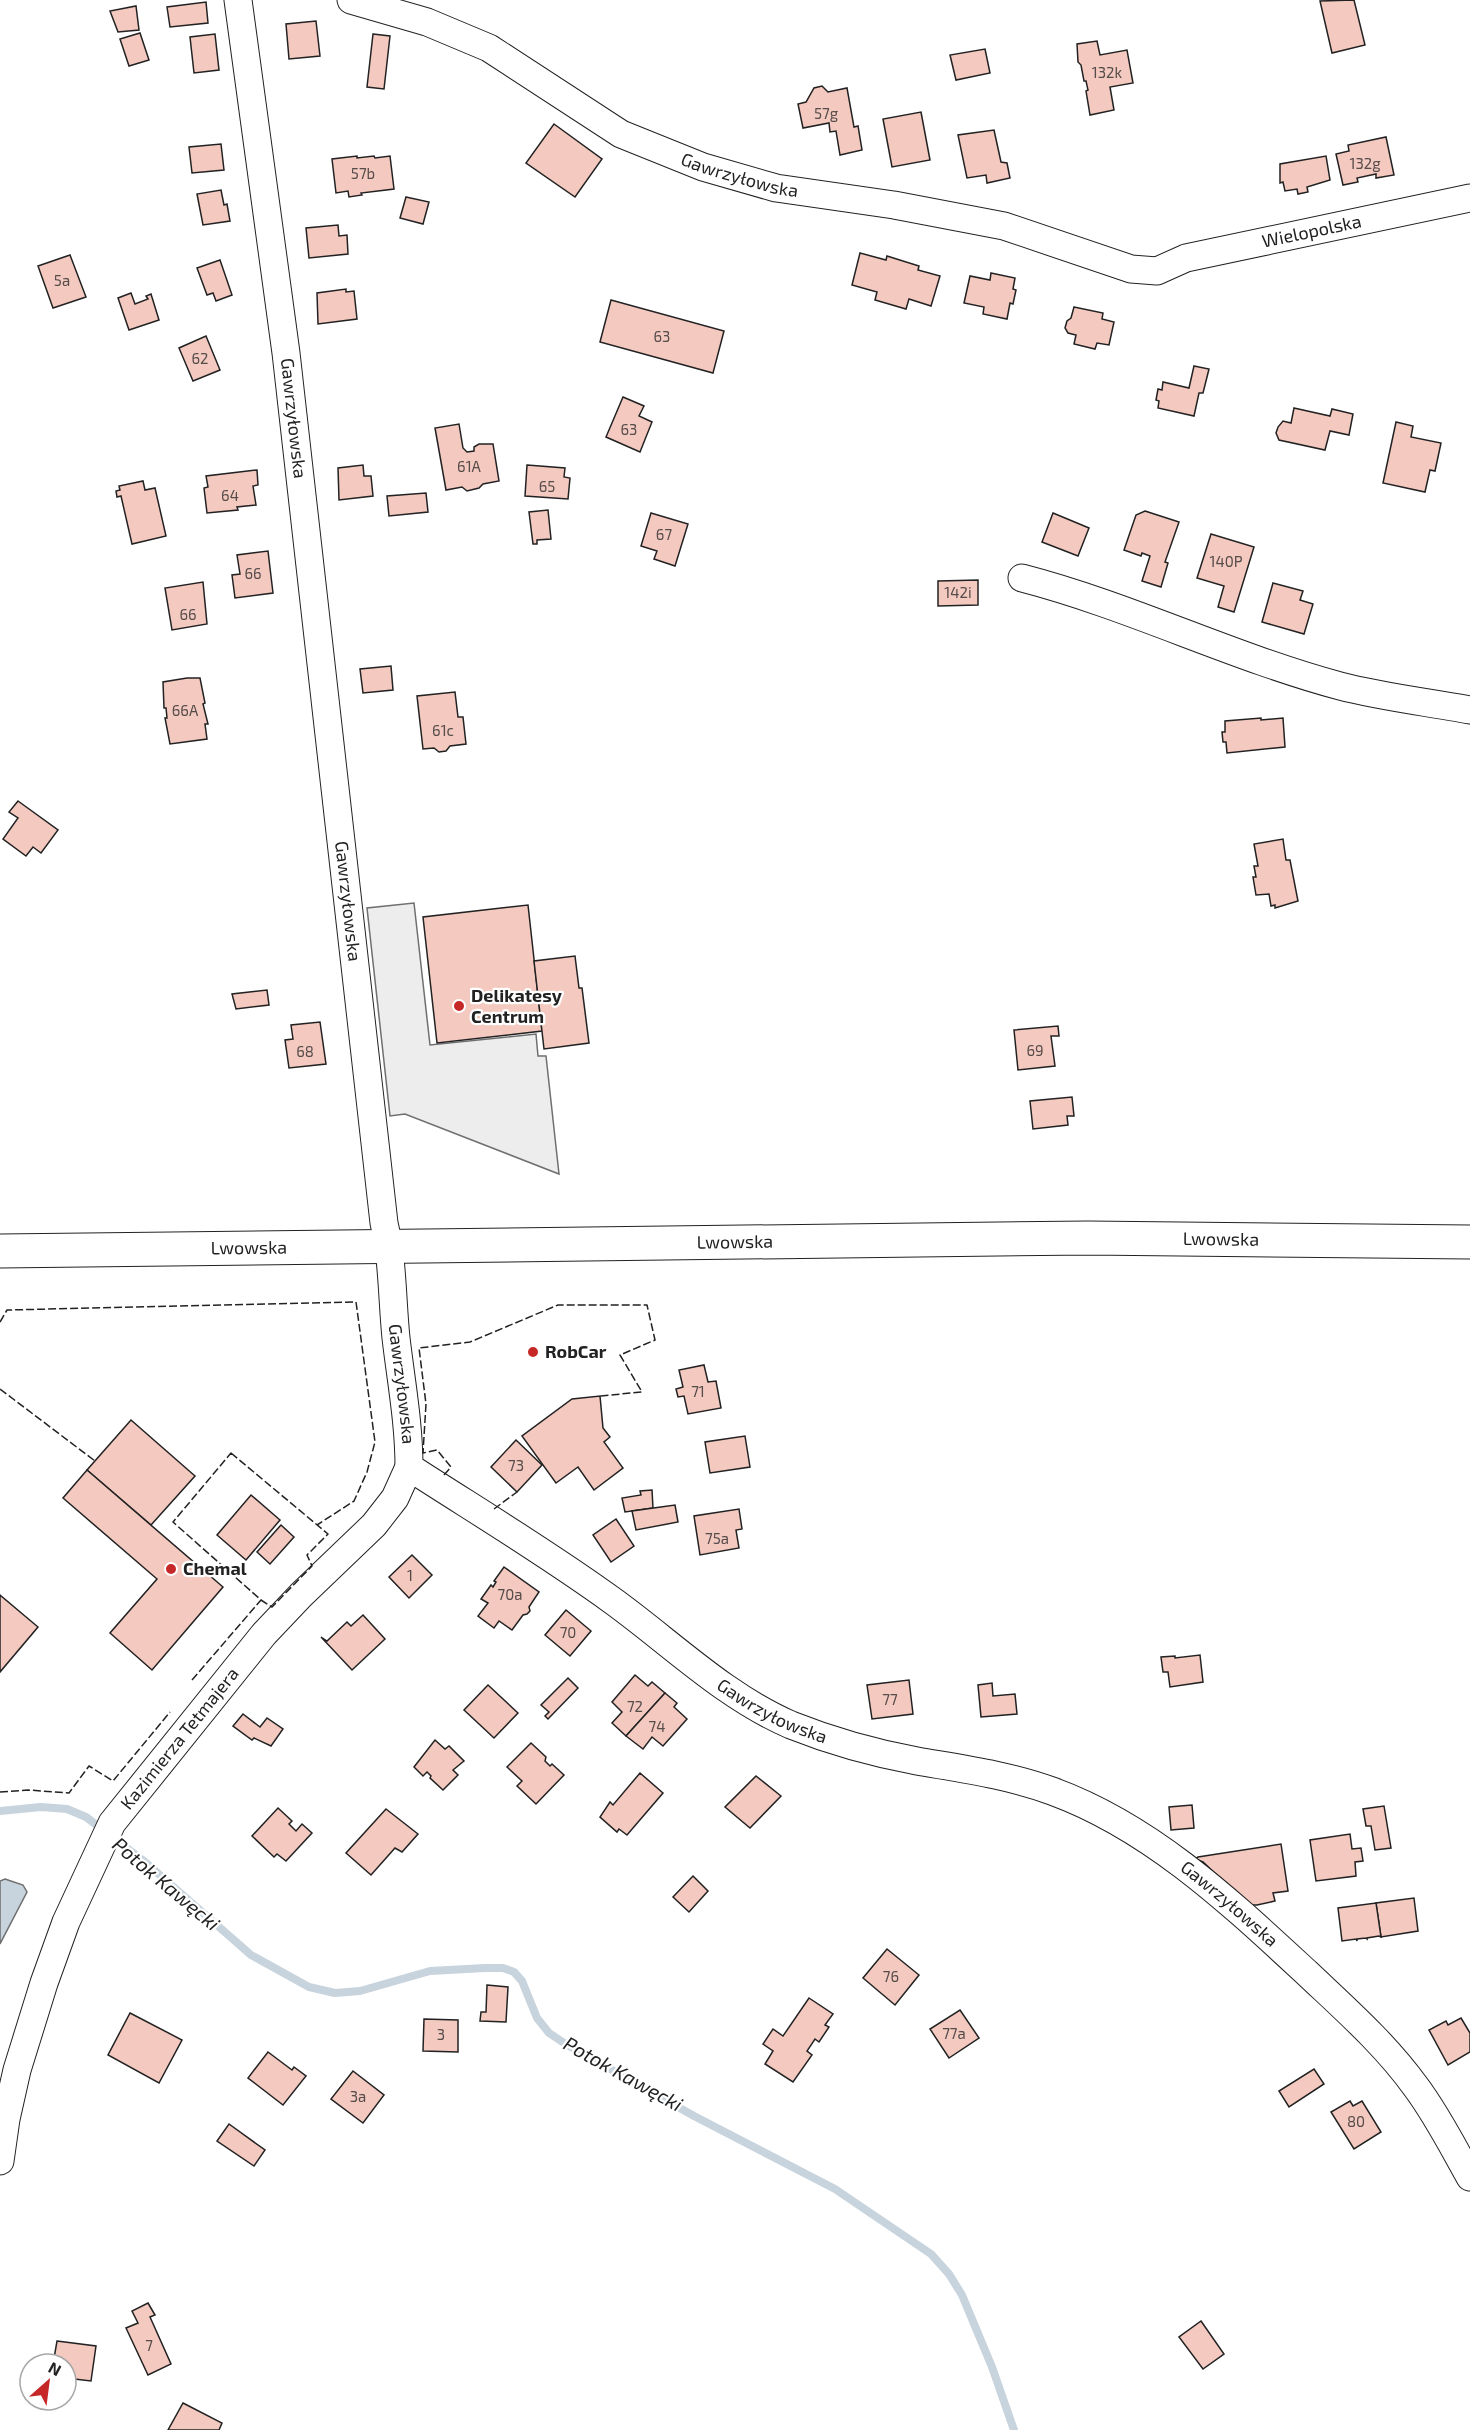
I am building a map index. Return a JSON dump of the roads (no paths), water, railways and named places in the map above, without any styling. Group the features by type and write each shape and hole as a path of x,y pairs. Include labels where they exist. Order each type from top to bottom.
{"main road":[{"name":"Lwowska","path":"0,1251 1088,1238 1470,1242"}],"street":[{"name":"Gawrzyłowska","path":"238,0 286,353 384,1223 389,1245 396,1335 409,1440 409,1467 585,1581 718,1683 751,1705 780,1719 858,1748 1022,1781 1085,1804 1140,1833 1206,1885 1278,1947 1367,2029 1416,2086 1470,2177"},
{"name":"Gawrzyłowska","path":"351,0 427,22 489,48 621,134 703,167 776,188 894,205 1004,226 1131,269 1157,271"},
{"name":"Wielopolska","path":"1157,271 1186,258 1470,198"},
{"path":"1022,578 1073,592 1239,654 1341,686 1470,710"},
{"name":"Kazimierza Tetmajera","path":"0,2161 6,2119 17,2070 44,1983 66,1922 107,1833 264,1634 374,1525 396,1498 409,1467"}],"waterway":[{"name":"Potok Kawęcki","path":"0,1811 41,1807 67,1809 86,1817 145,1862 251,1955 309,1987 335,1993 360,1991 430,1971 503,1968 514,1972 522,1981 537,2018 549,2033 694,2116 835,2189 931,2254 949,2274 962,2295 992,2367 1014,2430"}],"place":[{"name":"Delikatesy Centrum","path":"459,1006"},
{"name":"RobCar","path":"533,1352"},
{"name":"Chemal","path":"171,1569"}]}
